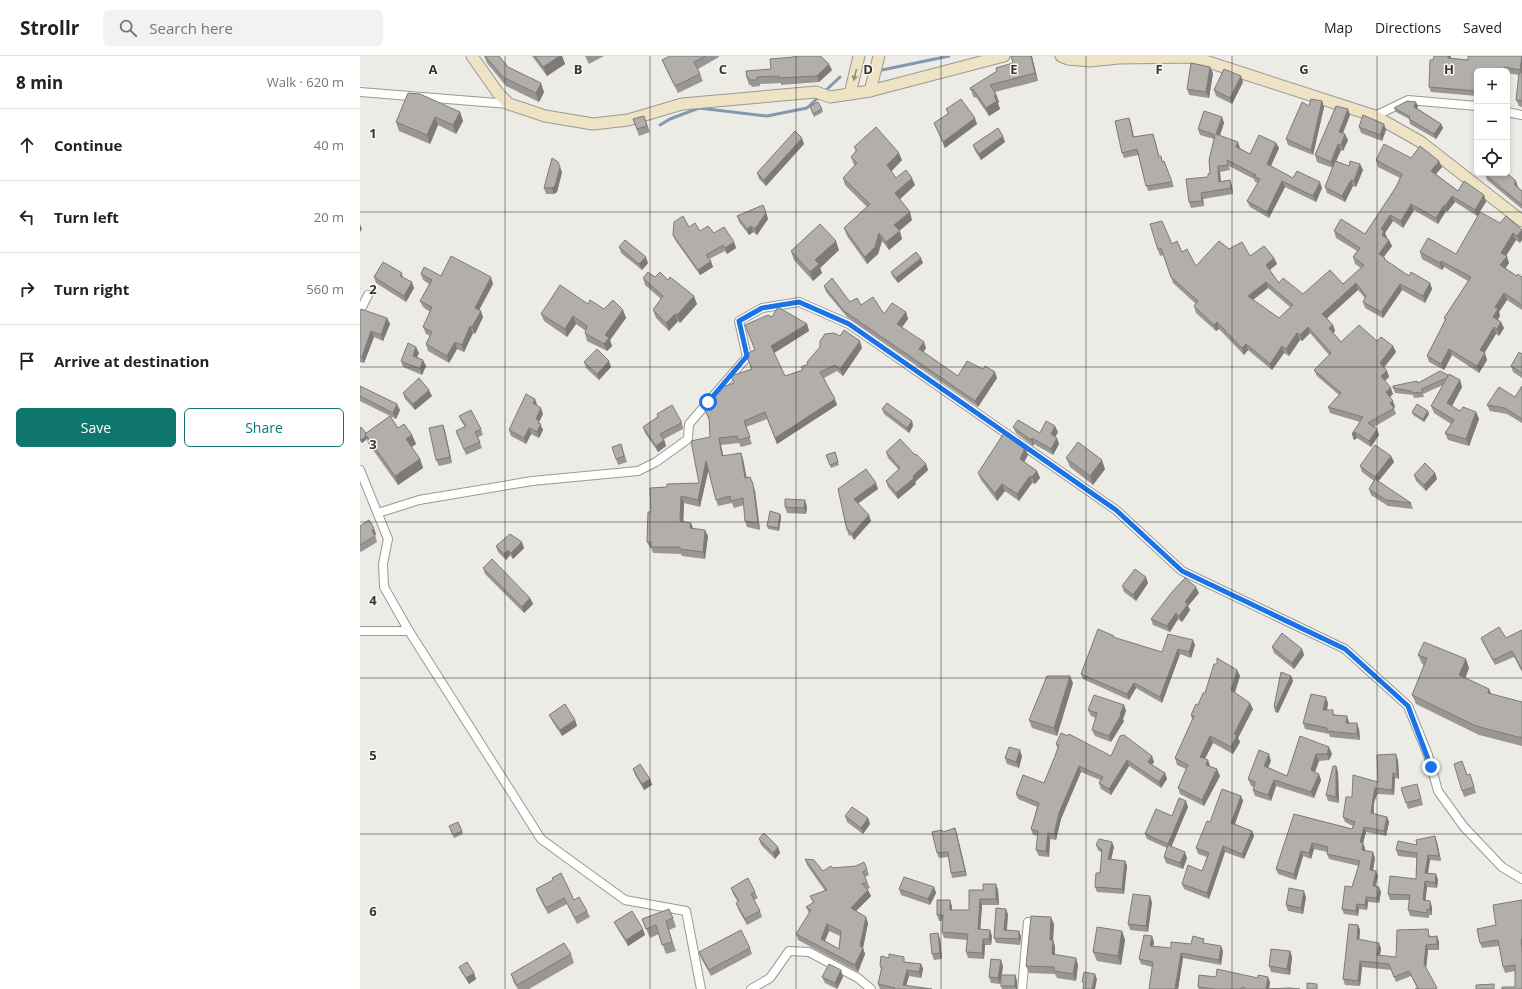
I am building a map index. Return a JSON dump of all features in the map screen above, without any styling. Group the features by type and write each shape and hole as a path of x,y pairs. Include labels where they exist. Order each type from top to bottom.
{"street":[{"path":"472,56 498,93 509,104"},
{"path":"850,94 859,56"},
{"path":"870,90 879,56"},
{"path":"360,92 509,104 545,116 593,124 628,120 682,104 816,92 830,97 850,94 1004,56"},
{"path":"1061,56 1068,59 1090,61 1118,58 1193,57 1374,116 1421,142 1522,221"},
{"path":"1374,116 1408,100 1474,106"},
{"path":"1510,113 1522,115"},
{"path":"360,311 368,295"},
{"path":"378,513 419,500 532,481 638,471 656,462 688,438 688,424 747,356 739,321 762,308 799,302 849,324 1104,501 1116,510 1182,571 1345,649 1408,706 1428,754 1438,791 1464,827 1502,867 1522,879"},
{"path":"360,470 388,539 383,564 384,587 409,631 541,839 626,900 686,912 701,989"},
{"path":"360,631 409,631"},
{"path":"1022,989 1028,922"},
{"path":"751,989 770,978 790,951 809,952 858,978 871,989"}],"building":[{"path":"485,56 499,56 508,67 541,83 536,93 503,77"},
{"path":"535,56 560,56 543,67"},
{"path":"670,56 706,56 694,62 700,74 675,86 662,60"},
{"path":"794,56 820,56 829,64 817,76 779,78 779,76 757,77 757,80 749,80 749,78 747,78 746,71 771,69 770,59"},
{"path":"1011,56 1031,56 1035,73 990,85 996,94 994,96 997,101 986,108 973,89 971,90 970,88 997,71 996,68 1013,63"},
{"path":"1434,56 1448,56 1448,58 1468,60 1468,56 1522,56 1520,70 1504,67 1474,68 1474,91 1429,87 1430,60 1433,60"},
{"path":"1191,63 1210,67 1206,92 1187,89"},
{"path":"1224,69 1241,76 1230,98 1214,90"},
{"path":"1519,73 1522,73 1522,101 1516,100"},
{"path":"408,93 420,94 460,112 453,125 435,117 427,135 396,122"},
{"path":"961,99 975,118 943,142 934,123 949,113 946,109"},
{"path":"1311,99 1322,101 1311,150 1286,139 1302,102 1309,106"},
{"path":"1407,101 1416,102 1414,107 1441,124 1434,134 1394,108"},
{"path":"818,102 822,109 813,114 810,106"},
{"path":"1336,106 1348,109 1339,132 1345,134 1341,145 1338,144 1331,162 1315,155"},
{"path":"1204,111 1222,117 1216,134 1238,142 1236,147 1250,154 1259,135 1276,143 1267,164 1293,178 1297,171 1320,182 1313,196 1282,181 1267,212 1247,201 1260,179 1253,176 1256,175 1227,160 1228,165 1218,166 1219,182 1230,180 1231,188 1201,193 1202,201 1189,202 1186,179 1208,177 1208,174 1210,173 1209,160 1215,135 1198,129"},
{"path":"1363,115 1384,124 1380,135 1359,127"},
{"path":"644,116 647,126 637,129 633,119"},
{"path":"1129,118 1133,137 1153,134 1159,157 1161,156 1162,162 1164,161 1172,182 1146,186 1137,149 1122,153 1115,121"},
{"path":"876,127 899,153 887,165 896,178 906,170 912,178 895,193 910,212 894,225 900,231 886,242 879,233 875,247 865,257 844,228 870,204 843,178 857,163 851,157 857,150 854,147"},
{"path":"998,128 1003,136 979,154 973,145"},
{"path":"795,131 802,138 764,180 757,173"},
{"path":"1384,144 1411,158 1420,146 1439,161 1431,171 1458,191 1464,181 1484,195 1475,210 1452,196 1436,218 1411,204 1401,221 1390,215 1381,229 1384,231 1382,235 1389,240 1379,254 1409,276 1411,272 1430,283 1423,296 1400,284 1381,312 1363,302 1366,296 1356,283 1322,314 1333,325 1329,328 1341,342 1359,325 1377,341 1381,337 1393,346 1380,363 1387,371 1381,376 1391,388 1386,392 1393,401 1390,403 1394,408 1368,423 1377,429 1369,441 1355,432 1352,434 1363,417 1328,407 1341,393 1314,370 1331,353 1308,327 1300,335 1297,333 1286,349 1282,346 1270,364 1246,344 1242,348 1217,322 1214,325 1194,306 1198,301 1171,277 1161,248 1158,250 1150,224 1162,221 1172,244 1177,241 1182,252 1187,249 1196,266 1219,241 1229,249 1242,242 1250,256 1264,246 1274,258 1266,265 1279,283 1283,278 1303,294 1330,270 1343,284 1364,265 1353,257 1360,248 1334,231 1341,219 1365,234 1396,187 1402,174 1376,160","holes":["1266,282 1293,305 1279,318 1248,296"]},
{"path":"552,158 558,162 560,167 555,186 552,188 544,188"},
{"path":"1335,161 1349,166 1350,161 1360,164 1354,181 1351,180 1342,196 1325,187"},
{"path":"1487,176 1510,176 1516,181 1514,184 1522,191 1522,205"},
{"path":"763,205 766,213 755,229 751,226 747,229 737,216"},
{"path":"1480,212 1500,223 1506,216 1522,230 1517,236 1513,233 1501,253 1507,256 1500,265 1517,276 1518,274 1522,277 1522,305 1504,293 1495,307 1498,309 1493,317 1501,322 1497,329 1494,327 1480,350 1485,353 1477,366 1449,349 1441,364 1427,356 1446,319 1444,318 1471,277 1420,252 1428,238 1456,254"},
{"path":"683,216 689,227 695,223 700,231 708,226 714,233 724,227 734,242 725,248 723,245 706,255 711,261 698,270 673,235 674,222"},
{"path":"820,224 836,241 815,260 819,264 810,272 791,251"},
{"path":"625,240 646,257 639,264 619,247"},
{"path":"916,252 921,258 896,278 891,272"},
{"path":"451,256 491,277 475,308 481,311 472,327 470,326 462,345 455,342 447,356 426,344 432,332 423,327 432,307 420,301 432,280 421,274 424,267 441,276"},
{"path":"383,262 402,273 400,276 412,282 404,296 374,277"},
{"path":"648,272 655,277 660,272 668,280 670,277 694,296 677,315 675,314 666,323 653,310 663,296 643,278"},
{"path":"832,278 850,302 857,298 861,305 873,297 884,314 892,303 906,312 897,324 924,342 919,349 958,376 967,361 983,369 985,366 995,372 975,401 844,311 824,286"},
{"path":"560,285 588,304 590,300 604,309 613,300 623,310 605,335 609,338 604,344 585,333 587,326 573,316 565,329 541,314"},
{"path":"778,307 807,324 771,346 785,376 803,370 801,367 808,364 807,362 820,347 820,341 825,334 834,333 840,336 844,330 860,341 840,369 835,365 820,372 835,399 775,438 765,412 744,421 750,437 738,440 737,436 719,438 722,456 741,453 745,478 750,477 753,484 758,523 745,521 743,498 731,501 730,496 716,500 706,461 698,500 681,496 680,521 691,523 690,528 705,530 703,552 680,549 680,547 651,547 651,542 647,542 648,512 651,512 650,488 667,487 667,484 699,483 691,441 710,437 709,418 703,407 719,388 734,383 731,376 752,369 747,357 750,352 755,350 745,325 768,315 772,317"},
{"path":"361,309 387,318 381,335 371,331 362,357 360,357 360,312"},
{"path":"408,343 416,347 413,356 423,360 420,369 401,361"},
{"path":"597,349 609,361 597,374 584,362"},
{"path":"1519,352 1522,354 1522,373 1511,366"},
{"path":"1440,371 1448,375 1447,378 1421,389 1423,392 1413,393 1411,391 1393,388 1393,386 1417,381 1418,383"},
{"path":"1449,374 1460,380 1447,403 1460,411 1463,407 1476,412 1466,439 1445,433 1454,420 1431,406"},
{"path":"419,378 429,390 413,404 403,393"},
{"path":"360,386 397,404 393,413 360,396"},
{"path":"1522,386 1522,419 1505,408 1487,405 1499,387 1515,397"},
{"path":"526,394 535,399 533,403 541,408 536,419 539,420 538,423 541,424 537,432 529,428 524,438 509,430"},
{"path":"887,403 912,421 907,428 882,409"},
{"path":"1417,404 1428,411 1423,419 1412,412"},
{"path":"672,405 681,423 660,434 664,440 656,446 643,427 658,417 657,414"},
{"path":"471,410 481,429 475,432 480,442 464,449 456,431 466,426 459,416"},
{"path":"390,416 398,428 404,424 412,435 406,439 420,459 395,476 365,434"},
{"path":"1018,420 1040,433 1046,421 1055,426 1051,434 1057,438 1051,449 1032,438 1031,440 1013,427"},
{"path":"443,425 450,457 436,460 429,428"},
{"path":"361,427 366,433 366,436 361,440 360,428"},
{"path":"1004,433 1025,448 1020,459 1037,471 1032,477 1030,476 1017,494 1002,484 995,493 978,473"},
{"path":"900,439 926,464 913,476 914,478 896,493 886,481 900,468 886,452"},
{"path":"1078,442 1102,460 1090,476 1066,458"},
{"path":"621,444 624,456 616,459 612,447"},
{"path":"1375,445 1391,456 1375,477 1360,466"},
{"path":"835,452 838,462 830,465 826,455"},
{"path":"1425,463 1435,473 1424,485 1414,475"},
{"path":"866,469 876,483 854,499 869,515 852,534 849,530 847,530 838,489"},
{"path":"1375,479 1411,503 1386,500 1369,489"},
{"path":"785,499 805,500 804,508 785,507"},
{"path":"770,511 780,514 778,528 767,526"},
{"path":"369,520 374,528 372,530 375,536 360,545 360,526"},
{"path":"510,534 522,542 511,553 508,550 504,554 496,546"},
{"path":"492,559 530,598 522,607 483,568"},
{"path":"1135,569 1146,577 1133,595 1122,586"},
{"path":"1185,578 1196,587 1185,602 1188,604 1179,616 1176,613 1167,626 1151,619 1172,592"},
{"path":"1499,627 1506,638 1522,630 1522,670 1512,651 1493,660 1481,638"},
{"path":"1098,629 1114,636 1113,637 1162,652 1168,634 1193,640 1189,652 1178,649 1160,697 1134,683 1127,694 1081,674"},
{"path":"1282,633 1302,649 1292,663 1272,647"},
{"path":"1424,642 1466,659 1459,675 1489,689 1488,693 1522,702 1522,738 1476,726 1412,695 1427,658 1418,655"},
{"path":"1217,658 1237,670 1231,690 1250,703 1234,734 1237,735 1231,747 1210,736 1200,757 1208,760 1206,765 1217,769 1202,800 1178,788 1188,765 1175,758 1194,716 1191,715 1196,704 1198,705 1203,693 1205,693 1214,664 1217,664"},
{"path":"1281,672 1291,676 1276,708 1274,707"},
{"path":"1047,676 1070,676 1054,728 1029,720"},
{"path":"1311,694 1326,697 1323,710 1333,710 1333,715 1347,716 1346,723 1357,723 1357,734 1327,731 1327,728 1303,723"},
{"path":"1094,695 1124,705 1120,714 1121,715 1109,736 1092,730 1097,713 1088,710"},
{"path":"565,704 575,720 560,730 549,715"},
{"path":"1061,733 1068,736 1069,734 1111,756 1120,736 1124,735 1152,756 1148,762 1165,773 1159,782 1127,760 1109,789 1099,783 1103,777 1079,766 1059,813 1054,834 1048,833 1046,851 1036,850 1038,831 1031,829 1039,803 1016,794 1023,775 1044,783 1059,745 1056,744"},
{"path":"1300,736 1329,747 1327,754 1316,754 1311,770 1319,774 1311,792 1274,780 1268,795 1253,790 1255,782 1248,779 1259,750 1269,754 1264,766 1287,776"},
{"path":"1009,747 1020,750 1016,762 1005,758"},
{"path":"1396,754 1397,774 1393,773 1392,790 1375,788 1373,798 1371,813 1387,817 1384,831 1364,827 1360,842 1363,843 1362,850 1373,852 1370,870 1376,871 1373,886 1379,887 1377,898 1366,897 1365,905 1357,904 1356,911 1342,909 1345,886 1352,887 1360,861 1327,854 1328,847 1312,843 1309,853 1301,851 1294,874 1276,869 1294,814 1352,829 1355,822 1343,817 1346,797 1352,797 1353,775 1378,782 1377,755"},
{"path":"1462,761 1467,775 1470,774 1474,787 1462,791 1454,764"},
{"path":"640,764 650,779 642,784 633,769"},
{"path":"1333,766 1336,766 1336,797 1326,795"},
{"path":"1417,784 1421,799 1406,803 1401,788"},
{"path":"1222,789 1241,796 1231,823 1252,831 1242,854 1223,846 1207,893 1182,884 1188,865 1202,871 1209,853 1196,848 1207,821 1210,822"},
{"path":"1179,798 1186,801 1168,844 1145,834 1156,809 1172,816"},
{"path":"852,807 868,818 861,828 845,816"},
{"path":"458,822 462,831 453,835 449,826"},
{"path":"955,828 965,871 951,873 948,852 937,853 932,832 942,830 943,832"},
{"path":"764,833 778,847 773,853 759,839"},
{"path":"1435,836 1439,856 1428,855 1425,873 1436,874 1435,883 1425,881 1423,900 1430,901 1430,910 1427,909 1427,913 1408,910 1410,895 1388,894 1390,876 1416,879 1417,853 1396,850 1398,841 1417,845 1416,840"},
{"path":"1099,839 1112,842 1108,859 1125,861 1122,889 1095,887 1096,873 1100,873 1102,850 1096,845"},
{"path":"1168,845 1185,852 1180,863 1164,857"},
{"path":"805,859 814,860 823,871 831,866 833,868 856,866 864,862 867,869 863,872 867,882 862,884 868,890 851,908 866,917 860,946 863,948 855,965 796,934 811,910 806,907 814,902 810,896 827,890","holes":["827,924 841,931 839,949 821,939"]},
{"path":"561,873 574,900 579,897 587,911 575,918 564,898 546,908 536,889 553,880 552,878"},
{"path":"904,877 934,887 928,899 899,889"},
{"path":"748,878 755,892 751,894 760,911 745,919 736,903 739,901 731,888"},
{"path":"983,884 996,884 996,899 980,899 978,929 990,930 989,939 983,939 982,953 966,952 968,934 942,932 943,915 937,915 937,900 950,900 950,910 969,910 969,890 983,890"},
{"path":"1289,888 1304,891 1301,908 1286,905"},
{"path":"1133,894 1150,896 1146,926 1128,924"},
{"path":"1522,900 1522,989 1502,989 1502,987 1515,987 1515,965 1503,967 1498,940 1480,943 1477,929 1496,925 1493,905"},
{"path":"996,908 1006,909 1004,930 1019,931 1019,939 994,938"},
{"path":"669,909 673,918 666,921 672,942 662,945 656,925 646,929 642,919"},
{"path":"632,911 643,929 626,940 614,922"},
{"path":"1031,916 1051,917 1050,940 1053,940 1052,954 1076,958 1073,974 1054,971 1054,967 1026,966"},
{"path":"1349,924 1358,925 1357,939 1379,943 1377,955 1396,957 1397,930 1428,929 1429,937 1437,936 1437,944 1426,945 1424,964 1437,988 1415,989 1418,988 1409,971 1394,977 1389,964 1360,961 1358,981 1343,979"},
{"path":"1097,927 1122,931 1118,956 1093,952"},
{"path":"741,930 750,948 709,970 699,952"},
{"path":"938,933 940,953 932,954 930,934"},
{"path":"1144,935 1152,936 1150,946 1171,948 1171,942 1191,944 1193,936 1204,939 1203,943 1221,946 1219,960 1181,953 1175,989 1149,989 1153,962 1139,959"},
{"path":"564,943 571,954 517,985 511,974"},
{"path":"1271,949 1290,951 1287,969 1269,966"},
{"path":"889,954 904,957 904,962 921,964 919,972 907,970 903,985 932,989 894,989 895,988 878,984 882,967 880,966 881,956 889,958"},
{"path":"991,959 1001,960 998,978 989,977"},
{"path":"467,962 474,973 466,978 459,967"},
{"path":"829,964 841,970 835,983 822,977"},
{"path":"1217,969 1258,978 1258,975 1268,977 1266,989 1245,989 1244,987 1240,989 1215,989 1198,987 1199,975 1216,977"},
{"path":"1084,972 1095,974 1092,989 1083,989 1084,982 1082,982"},
{"path":"1001,975 1015,975 1015,986 1001,986"},
{"path":"1307,983 1317,984 1317,989 1307,989"},
{"path":"1494,984 1494,989 1476,989 1476,985"},
{"path":"1290,988 1300,989 1266,989"}],"waterway":[{"path":"882,70 949,56"},
{"path":"824,92 840,77"},
{"path":"660,125 670,119 699,108 767,116 807,108 820,96"}],"route":[{"path":"708,402 747,356 739,321 762,308 799,302 849,324 1116,510 1182,571 1345,649 1408,706 1428,754 1431,767"}]}
